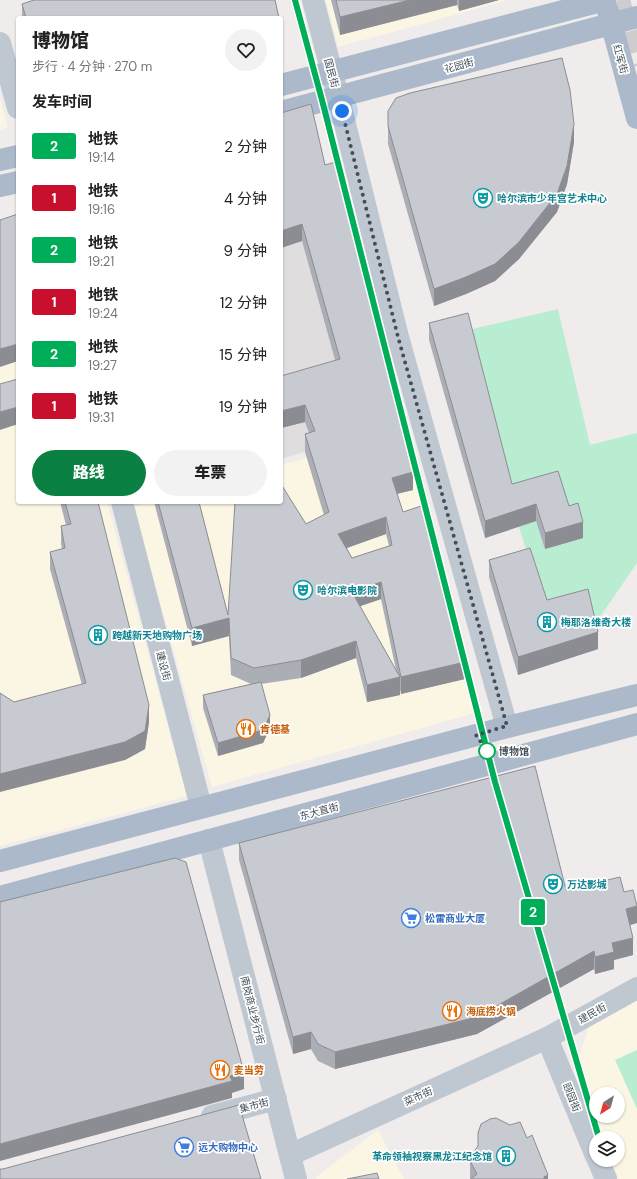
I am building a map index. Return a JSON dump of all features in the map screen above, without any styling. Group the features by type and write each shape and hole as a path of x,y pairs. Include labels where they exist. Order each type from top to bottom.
{"main road":[{"path":"283,84 605,0"},
{"name":"红军街","path":"605,0 637,118"},
{"name":"花园街","path":"283,111 637,17"},
{"path":"0,160 16,156"},
{"path":"0,186 16,182"},
{"path":"0,861 507,726 637,695"},
{"name":"东大直街","path":"0,897 637,724"}],"street":[{"name":"国民街","path":"313,0 398,337 507,726"},
{"path":"0,43 16,101"},
{"name":"建设街","path":"123,504 201,807"},
{"name":"南岗商业步行街","path":"209,840 296,1179"},
{"name":"建民街","path":"547,1038 637,988"},
{"name":"菜市街","path":"290,1155 547,1038"},
{"name":"颐园街","path":"547,1038 589,1139"},
{"name":"集市街","path":"194,1121 276,1099"},
{"path":"601,1167 606,1179"}],"shaded area":[{"path":"326,0 508,0 338,47"},
{"path":"0,98 8,127 0,130"},
{"path":"302,241 356,436 283,458 283,247"},
{"path":"16,324 16,504 108,504 187,796 0,846 0,328"},
{"path":"403,431 482,711 212,787 133,507 143,504 283,504 283,464"},
{"path":"637,1000 637,1179 619,1179 614,1167 625,1167 625,1131 599,1131 596,1123 625,1123 625,1087 589,1087 589,1107 574,1072 589,1026"},
{"path":"378,1130 404,1179 317,1179 316,1177"}],"green space":[{"path":"558,309 590,445 637,433 637,563 593,627 547,617 519,527 468,330"},
{"path":"637,1050 637,1109 615,1060"}],"building":[{"path":"34,0 275,0 279,16 25,16 22,4"},
{"path":"336,0 410,0 340,17"},
{"name":"哈尔滨市少年宫艺术中心","path":"562,58 570,90 574,124 567,166 557,194 519,242 495,264 434,289 388,126 388,111 396,98 410,93"},
{"path":"311,104 325,165 339,161 413,472 392,478 403,512 427,504 465,662 401,677 381,582 352,592 400,677 367,685 356,641 301,660 254,668 231,658 229,618 192,628 159,504 200,504 228,615 235,504 283,504 283,487 306,524 329,512 305,434 315,431 305,405 283,410 283,375 340,359 302,224 283,230 283,112","holes":["386,517 392,545 352,558 338,534"]},
{"path":"16,215 16,345 0,349 0,220"},
{"path":"468,313 512,484 558,471 569,506 578,503 583,522 545,533 536,504 485,521 429,323"},
{"path":"16,380 16,408 0,412 0,384"},
{"name":"跨越新天地购物广场","path":"66,504 99,504 149,705 145,731 125,742 0,774 0,693 14,702 86,683 50,552 65,548 61,526 71,524"},
{"name":"梅耶洛维奇大楼","path":"530,548 547,600 588,589 598,632 518,657 489,560"},
{"path":"261,682 270,715 263,730 218,743 203,695"},
{"name":"松雷商业大厦","path":"535,766 566,890 620,877 624,892 633,890 637,906 626,909 633,938 612,943 614,952 595,957 594,951 477,1017 335,1052 318,1044 311,1032 293,1037 239,843"},
{"path":"175,858 186,862 244,1072 230,1076 232,1081 0,1144 0,902"},
{"name":"远大购物中心","path":"239,1105 261,1179 0,1179 0,1169"},
{"name":"革命领袖视察黑龙江纪念馆","path":"496,1118 510,1125 520,1122 527,1138 532,1135 548,1175 544,1177 544,1179 471,1179 477,1174 470,1161 478,1146 478,1133 481,1124 490,1119"},
{"path":"377,1173 379,1179 347,1179"}],"tunnel":[{"path":"619,0 637,66"}],"metro line":[{"name":"2","path":"295,0 322,100 495,782 597,1131"}],"place":[{"name":"哈尔滨市少年宫艺术中心","path":"483,198"},
{"name":"哈尔滨电影院","path":"303,590"},
{"name":"梅耶洛维奇大楼","path":"547,622"},
{"name":"跨越新天地购物广场","path":"98,635"},
{"name":"肯德基","path":"246,729"},
{"name":"博物馆","path":"487,751"},
{"name":"万达影城","path":"553,884"},
{"name":"松雷商业大厦","path":"411,918"},
{"name":"海底捞火锅","path":"452,1011"},
{"name":"麦当劳","path":"220,1070"},
{"name":"远大购物中心","path":"184,1147"},
{"name":"革命领袖视察黑龙江纪念馆","path":"506,1156"}],"route":[{"path":"342,111 398,337 507,726 476,735 487,751"}]}
